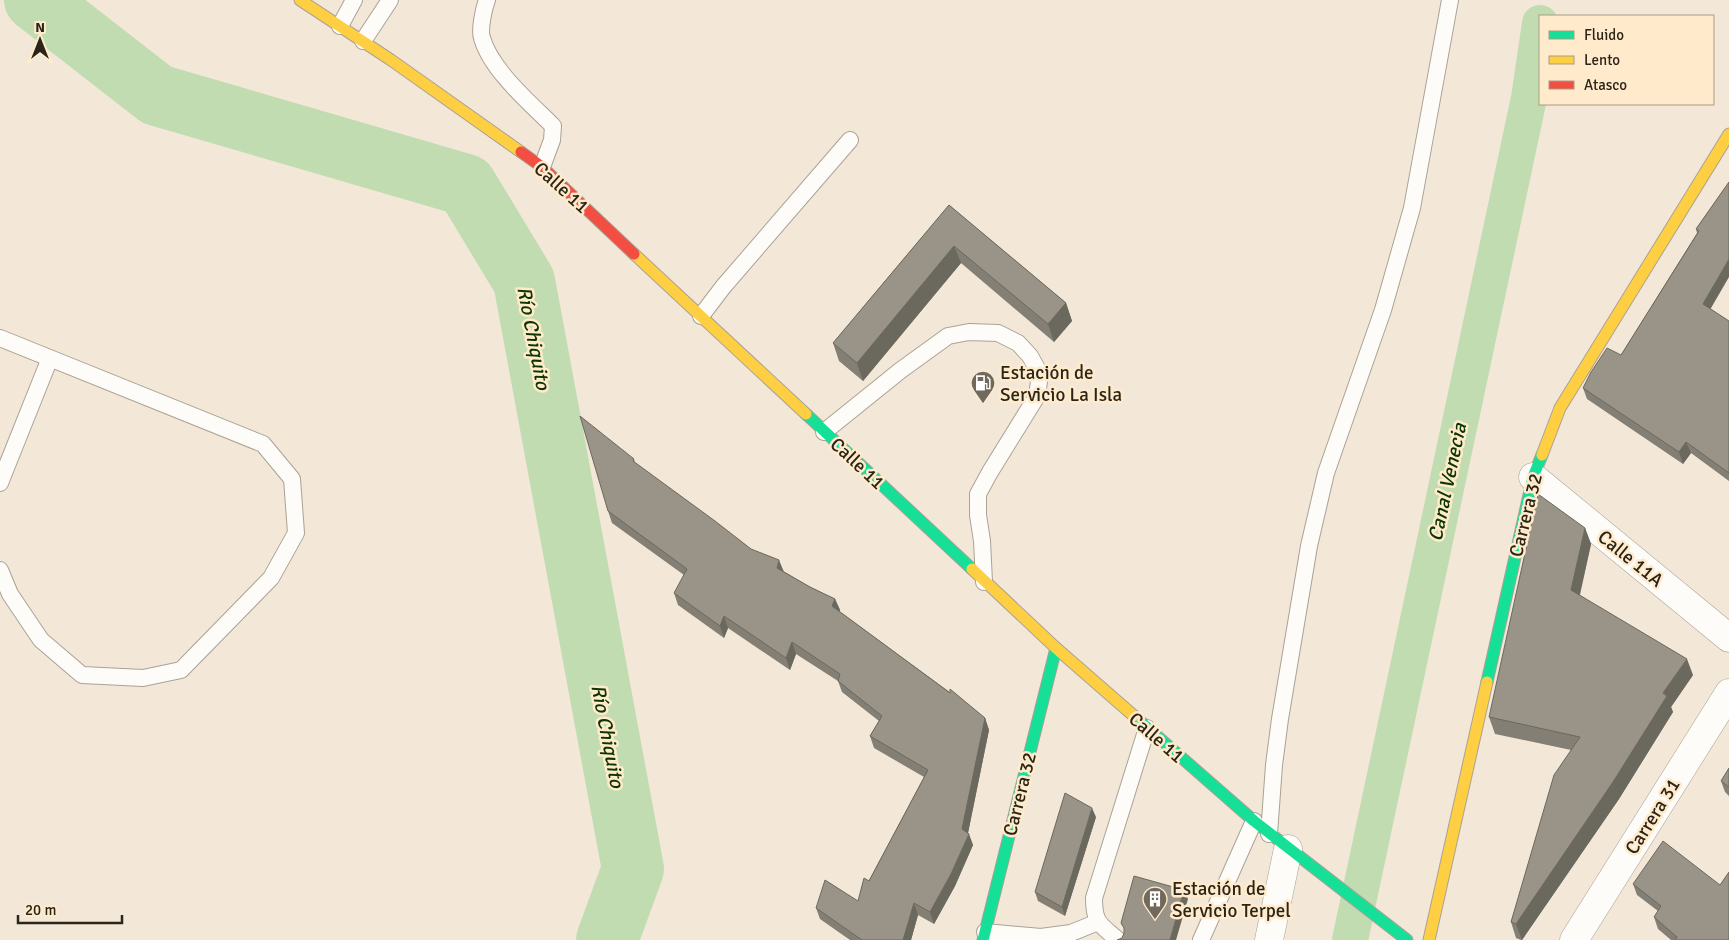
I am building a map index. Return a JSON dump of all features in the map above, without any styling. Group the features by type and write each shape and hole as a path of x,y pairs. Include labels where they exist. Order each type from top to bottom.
{"main road":[{"name":"Calle 11","path":"300,0 363,41 542,167 1056,648 1278,841 1407,940"},
{"name":"Carrera 32","path":"1429,940 1533,478 1560,408 1729,134"},
{"name":"Carrera 32","path":"984,936 1056,648"}],"street":[{"name":"Calle 11A","path":"1533,478 1729,638"},
{"name":"Carrera 31","path":"1574,940 1729,693"},
{"path":"1269,940 1278,841"}],"lane":[{"path":"340,26 354,0"},
{"path":"363,41 390,0"},
{"path":"487,0 484,7 481,37 490,56 516,90 553,126 552,140 542,167"},
{"path":"1278,841 1275,756 1309,546 1326,473 1383,310 1412,208 1450,0"},
{"path":"701,316 723,287 850,140"},
{"path":"824,432 901,370 948,336 969,332 998,333 1018,343 1030,356 1040,374 1037,396 978,494 984,582"},
{"path":"0,338 263,444 292,479 296,532 272,578 181,670 144,678 82,675 41,640 10,594 0,570"},
{"path":"0,483 50,358"},
{"path":"1118,940 1098,922 1094,914 1094,898 1147,728"},
{"path":"1200,940 1254,821"},
{"path":"984,936 1041,937 1071,933 1098,922"}],"building":[{"path":"1729,182 1729,259 1703,304 1729,321 1729,473 1686,442 1679,452 1583,388 1607,348 1621,355 1699,231 1696,229"},
{"path":"949,205 1066,303 1048,324 954,246 857,363 833,343"},
{"path":"580,416 634,459 633,461 751,549 779,560 777,568 835,599 832,606 950,693 950,689 985,718 962,829 969,834 951,874 930,912 914,903 903,940 862,940 816,908 825,880 858,901 864,878 869,881 928,770 870,736 882,716 838,681 840,674 792,642 786,658 724,616 720,626 674,593 687,569 608,511"},
{"path":"1538,494 1585,528 1571,590 1687,659 1663,693 1667,696 1613,782 1516,924 1511,922 1554,775 1580,737 1489,717"},
{"path":"1729,768 1729,787 1721,781"},
{"path":"1065,793 1092,808 1062,907 1035,892"},
{"path":"1663,841 1720,885 1729,872 1729,940 1675,940 1677,937 1654,917 1661,906 1633,884"},
{"name":"Estación de Servicio Terpel","path":"1134,876 1184,890 1170,940 1117,940 1122,938 1124,933 1121,923"}],"waterway":[{"name":"Río Chiquito","path":"35,0 157,95 466,185 524,281 633,869 607,940"},
{"name":"Canal Venecia","path":"1350,940 1529,98 1539,30"}],"traffic: fast":[{"path":"806,414 972,569"},
{"path":"1487,682 1533,477 1542,455"},
{"path":"983,940 1056,648"},
{"path":"1134,716 1254,821 1407,940"}],"traffic: slow":[{"path":"300,0 391,60 521,152"},
{"path":"1542,455 1560,408 1729,134"},
{"path":"634,254 806,414"},
{"path":"972,569 1056,648 1134,716"},
{"path":"1429,940 1487,682"}],"traffic: jam":[{"path":"521,152 542,167 634,254"}],"place":[{"name":"Estación de Servicio La Isla","path":"983,404"},
{"name":"Estación de Servicio Terpel","path":"1155,920"}]}
